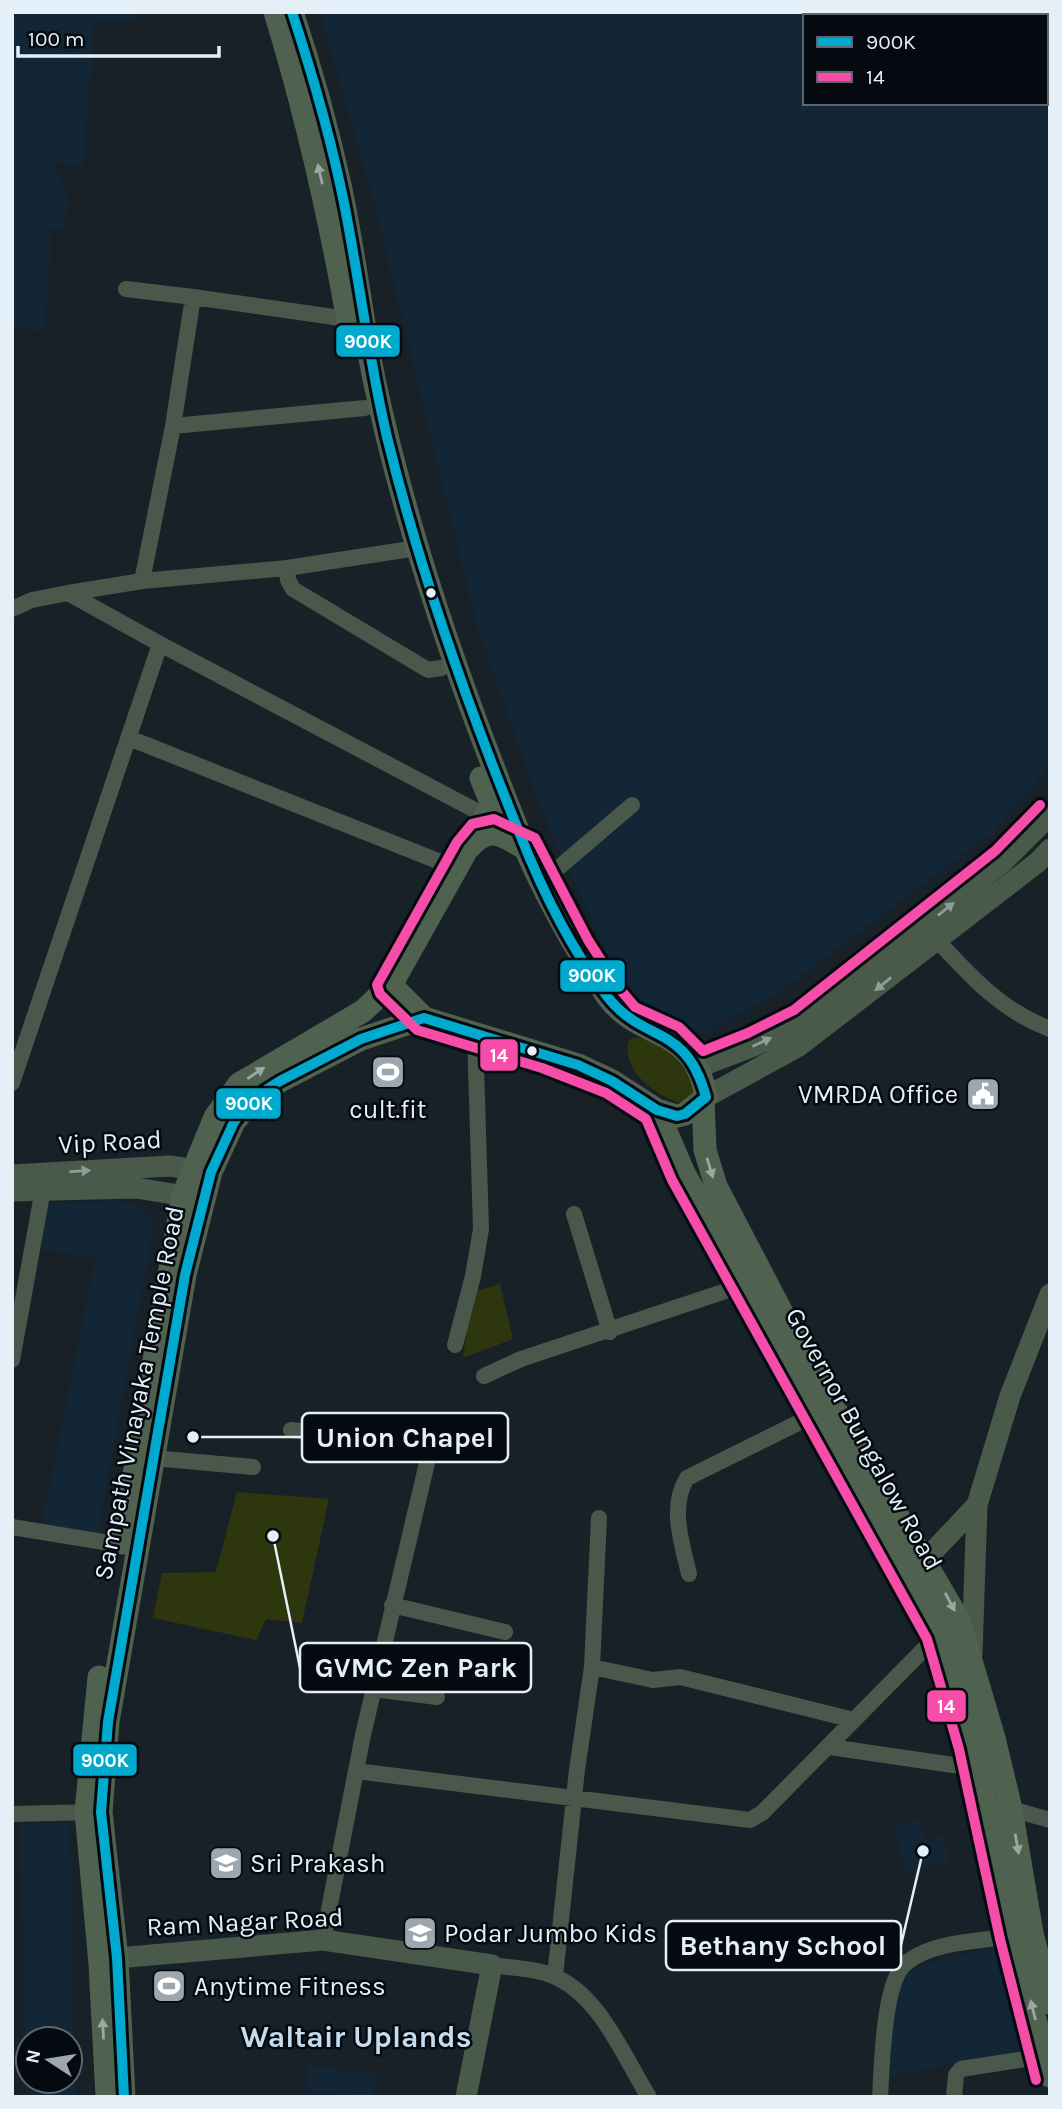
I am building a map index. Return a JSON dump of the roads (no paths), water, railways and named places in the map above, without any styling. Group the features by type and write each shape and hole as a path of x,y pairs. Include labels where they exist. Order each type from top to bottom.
{"main road":[{"path":"275,12 306,114 329,214 365,408 411,550 526,849 576,947 626,1018 671,1038 699,1067 704,1099 708,1168 756,1282 926,1559 959,1620 972,1657 999,1809 1014,1936 1047,2066"},
{"path":"292,12 327,130 374,380 411,550 441,668 492,805 486,816"},
{"name":"Sampath Vinayaka Temple Road","path":"107,2097 94,1812 93,1720 122,1545 194,1197 215,1117 239,1084 363,1012 391,985 486,816"},
{"path":"463,859 480,836 494,833 526,849"},
{"path":"391,985 424,1018 578,1065 657,1110 677,1116 704,1099"},
{"name":"Sampath Vinayaka Temple Road","path":"202,1170 253,1098 361,1039 424,1018"},
{"name":"Governor Bungalow Road","path":"657,1110 684,1173 756,1282 816,1415 940,1633 957,1680 980,1769 999,1809"},
{"name":"Sampath Vinayaka Temple Road","path":"124,2097 117,1958 94,1812 186,1275 194,1197"},
{"path":"999,1809 1050,2003"}],"street":[{"path":"126,289 348,319"},
{"path":"142,581 173,426 193,297"},
{"path":"173,426 365,408"},
{"path":"12,609 32,600 142,581 287,568 411,550"},
{"path":"287,568 288,580 302,595 428,670 441,668"},
{"path":"68,593 159,644 486,816"},
{"path":"12,1083 159,644"},
{"path":"129,738 463,859"},
{"path":"543,881 632,805"},
{"path":"699,1067 754,1046 802,1023 1003,861 1050,815"},
{"path":"704,1099 799,1046 1038,862 1050,849"},
{"path":"937,940 995,998 1020,1016 1050,1029"},
{"path":"455,1345 474,1276 481,1229 475,1035"},
{"name":"Vip Road","path":"12,1175 170,1166 202,1170"},
{"name":"Vip Road","path":"12,1191 136,1188 194,1197"},
{"path":"12,1360 43,1189"},
{"path":"574,1214 610,1332"},
{"path":"484,1376 521,1359 756,1282"},
{"path":"972,1657 977,1505 1010,1396 1050,1294"},
{"path":"689,1574 678,1520 680,1489 687,1478 816,1415"},
{"path":"291,1430 338,1435 434,1433 373,1689 323,1940"},
{"path":"153,1458 253,1467"},
{"path":"904,1571 926,1559 977,1505"},
{"path":"555,1976 592,1667 599,1518"},
{"path":"12,1527 122,1545"},
{"path":"392,1605 505,1632"},
{"path":"356,1771 574,1801 750,1820 762,1813 830,1747 940,1633"},
{"path":"592,1667 653,1680 680,1677 854,1720"},
{"path":"373,1689 437,1697"},
{"path":"830,1747 980,1769"},
{"path":"999,1809 1050,1820"},
{"path":"12,1814 94,1812"},
{"path":"880,2097 885,2018 902,1966 916,1956 942,1948 1014,1936"},
{"name":"Ram Nagar Road","path":"117,1958 323,1940 482,1961 492,1965"},
{"path":"466,2097 492,1965 555,1976 587,2002 604,2023 649,2097"},
{"path":"954,2097 956,2075 961,2069 1047,2066"}],"place":[{"name":"cult.fit","path":"388,1072"},
{"name":"VMRDA Office","path":"983,1094"},
{"name":"Union Chapel","path":"193,1437"},
{"name":"GVMC Zen Park","path":"273,1536"},
{"name":"Bethany School","path":"923,1851"},
{"name":"Sri Prakash","path":"226,1863"},
{"name":"Podar Jumbo Kids","path":"420,1933"},
{"name":"Anytime Fitness","path":"169,1986"}],"district":[{"name":"Waltair Uplands","path":"356,2037"}]}
